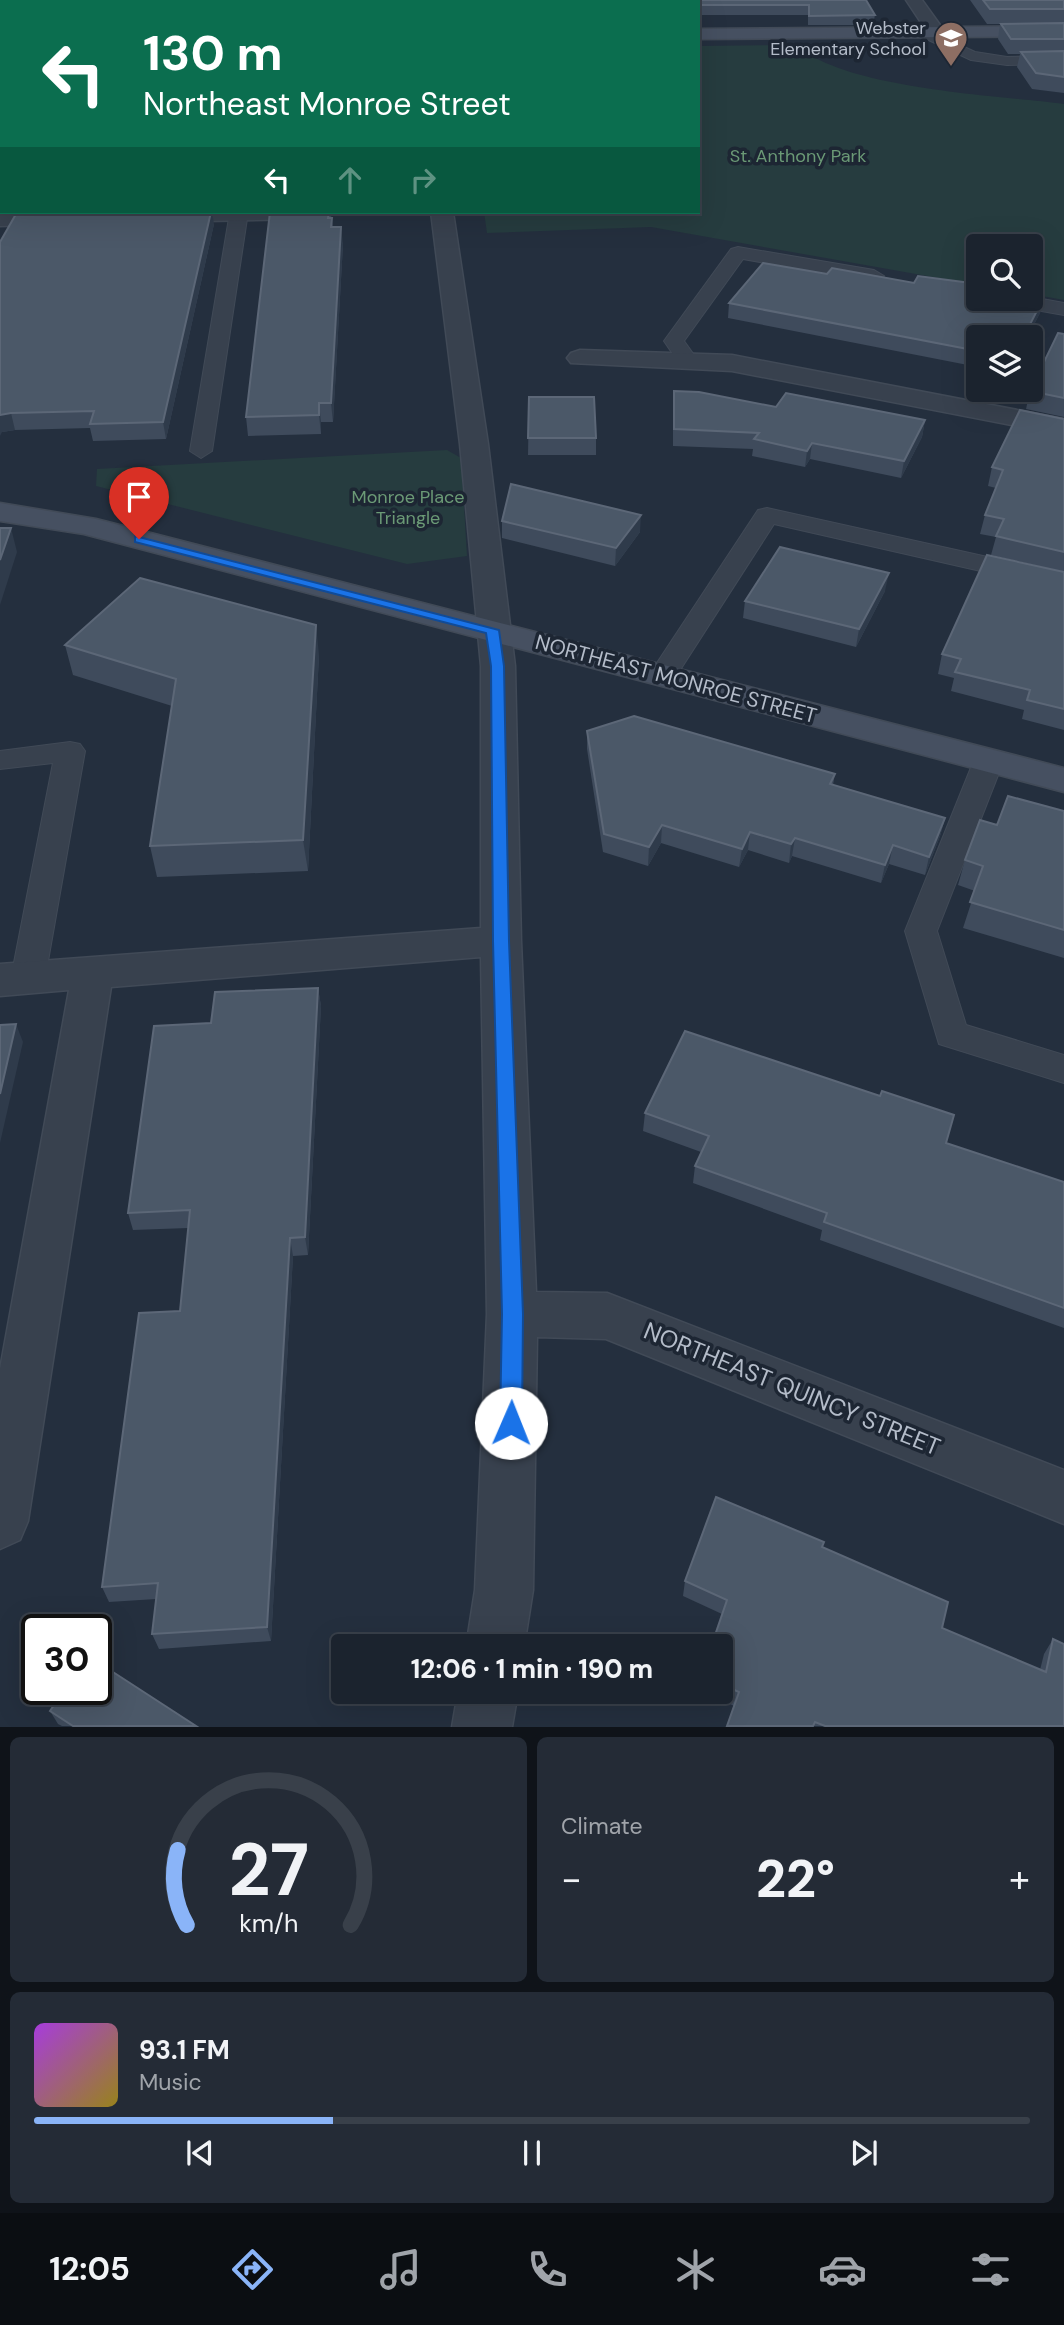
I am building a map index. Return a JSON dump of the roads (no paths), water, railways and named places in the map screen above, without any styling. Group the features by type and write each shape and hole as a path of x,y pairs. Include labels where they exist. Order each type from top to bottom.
{"street":[{"path":"914,0 929,32"},
{"path":"700,34 1064,31"},
{"path":"142,215 174,214"},
{"path":"442,214 474,444 498,666 501,941 512,1314 504,1590 497,1634"},
{"path":"0,219 86,217"},
{"path":"580,358 732,363 1064,427"},
{"name":"NORTHEAST MONROE STREET","path":"0,512 85,525 1064,780"},
{"path":"14,979 501,941"},
{"path":"0,1521 93,971"},
{"name":"NORTHEAST QUINCY STREET","path":"512,1314 607,1316 1064,1497"},
{"path":"482,1727 486,1704"}],"lane":[{"path":"929,32 971,56 1007,61 1064,60"},
{"path":"201,450 239,214"},
{"path":"688,362 674,341 738,253 898,280"},
{"path":"1043,305 1064,309"},
{"path":"663,675 767,515 1064,582"},
{"path":"0,760 70,751 14,979"},
{"path":"989,760 921,931 951,1034 1064,1069"}],"place":[{"name":"Webster Elementary School","path":"951,68"}],"park label":[{"name":"St. Anthony Park","path":"798,156"},
{"name":"Monroe Place Triangle","path":"408,507"}]}
